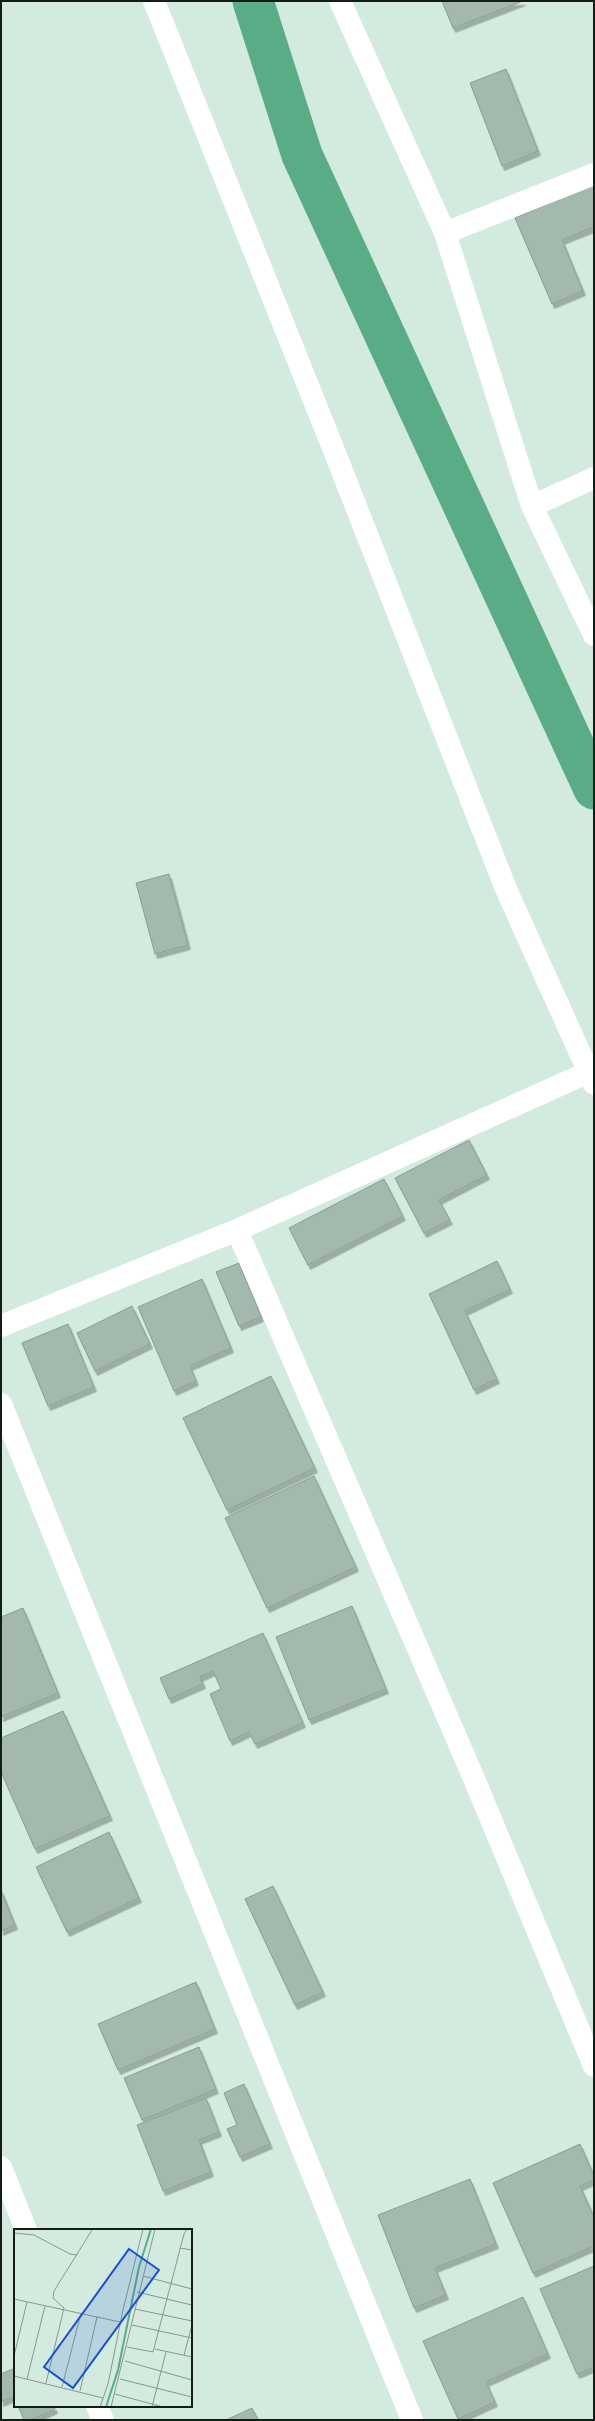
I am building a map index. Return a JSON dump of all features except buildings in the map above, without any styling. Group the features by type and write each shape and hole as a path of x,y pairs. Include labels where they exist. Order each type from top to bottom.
{"street":[{"path":"1,1326 237,1230 591,1078 506,890 335,453 154,1"},
{"path":"340,1 445,233 532,506 594,635"},
{"path":"445,233 594,174"},
{"path":"532,506 594,478"},
{"path":"237,1230 472,1774 594,2066"},
{"path":"1,1404 412,2420"},
{"path":"1,2167 26,2229"},
{"path":"97,2407 103,2420"}],"waterway":[{"path":"253,1 302,155 594,789"}]}
